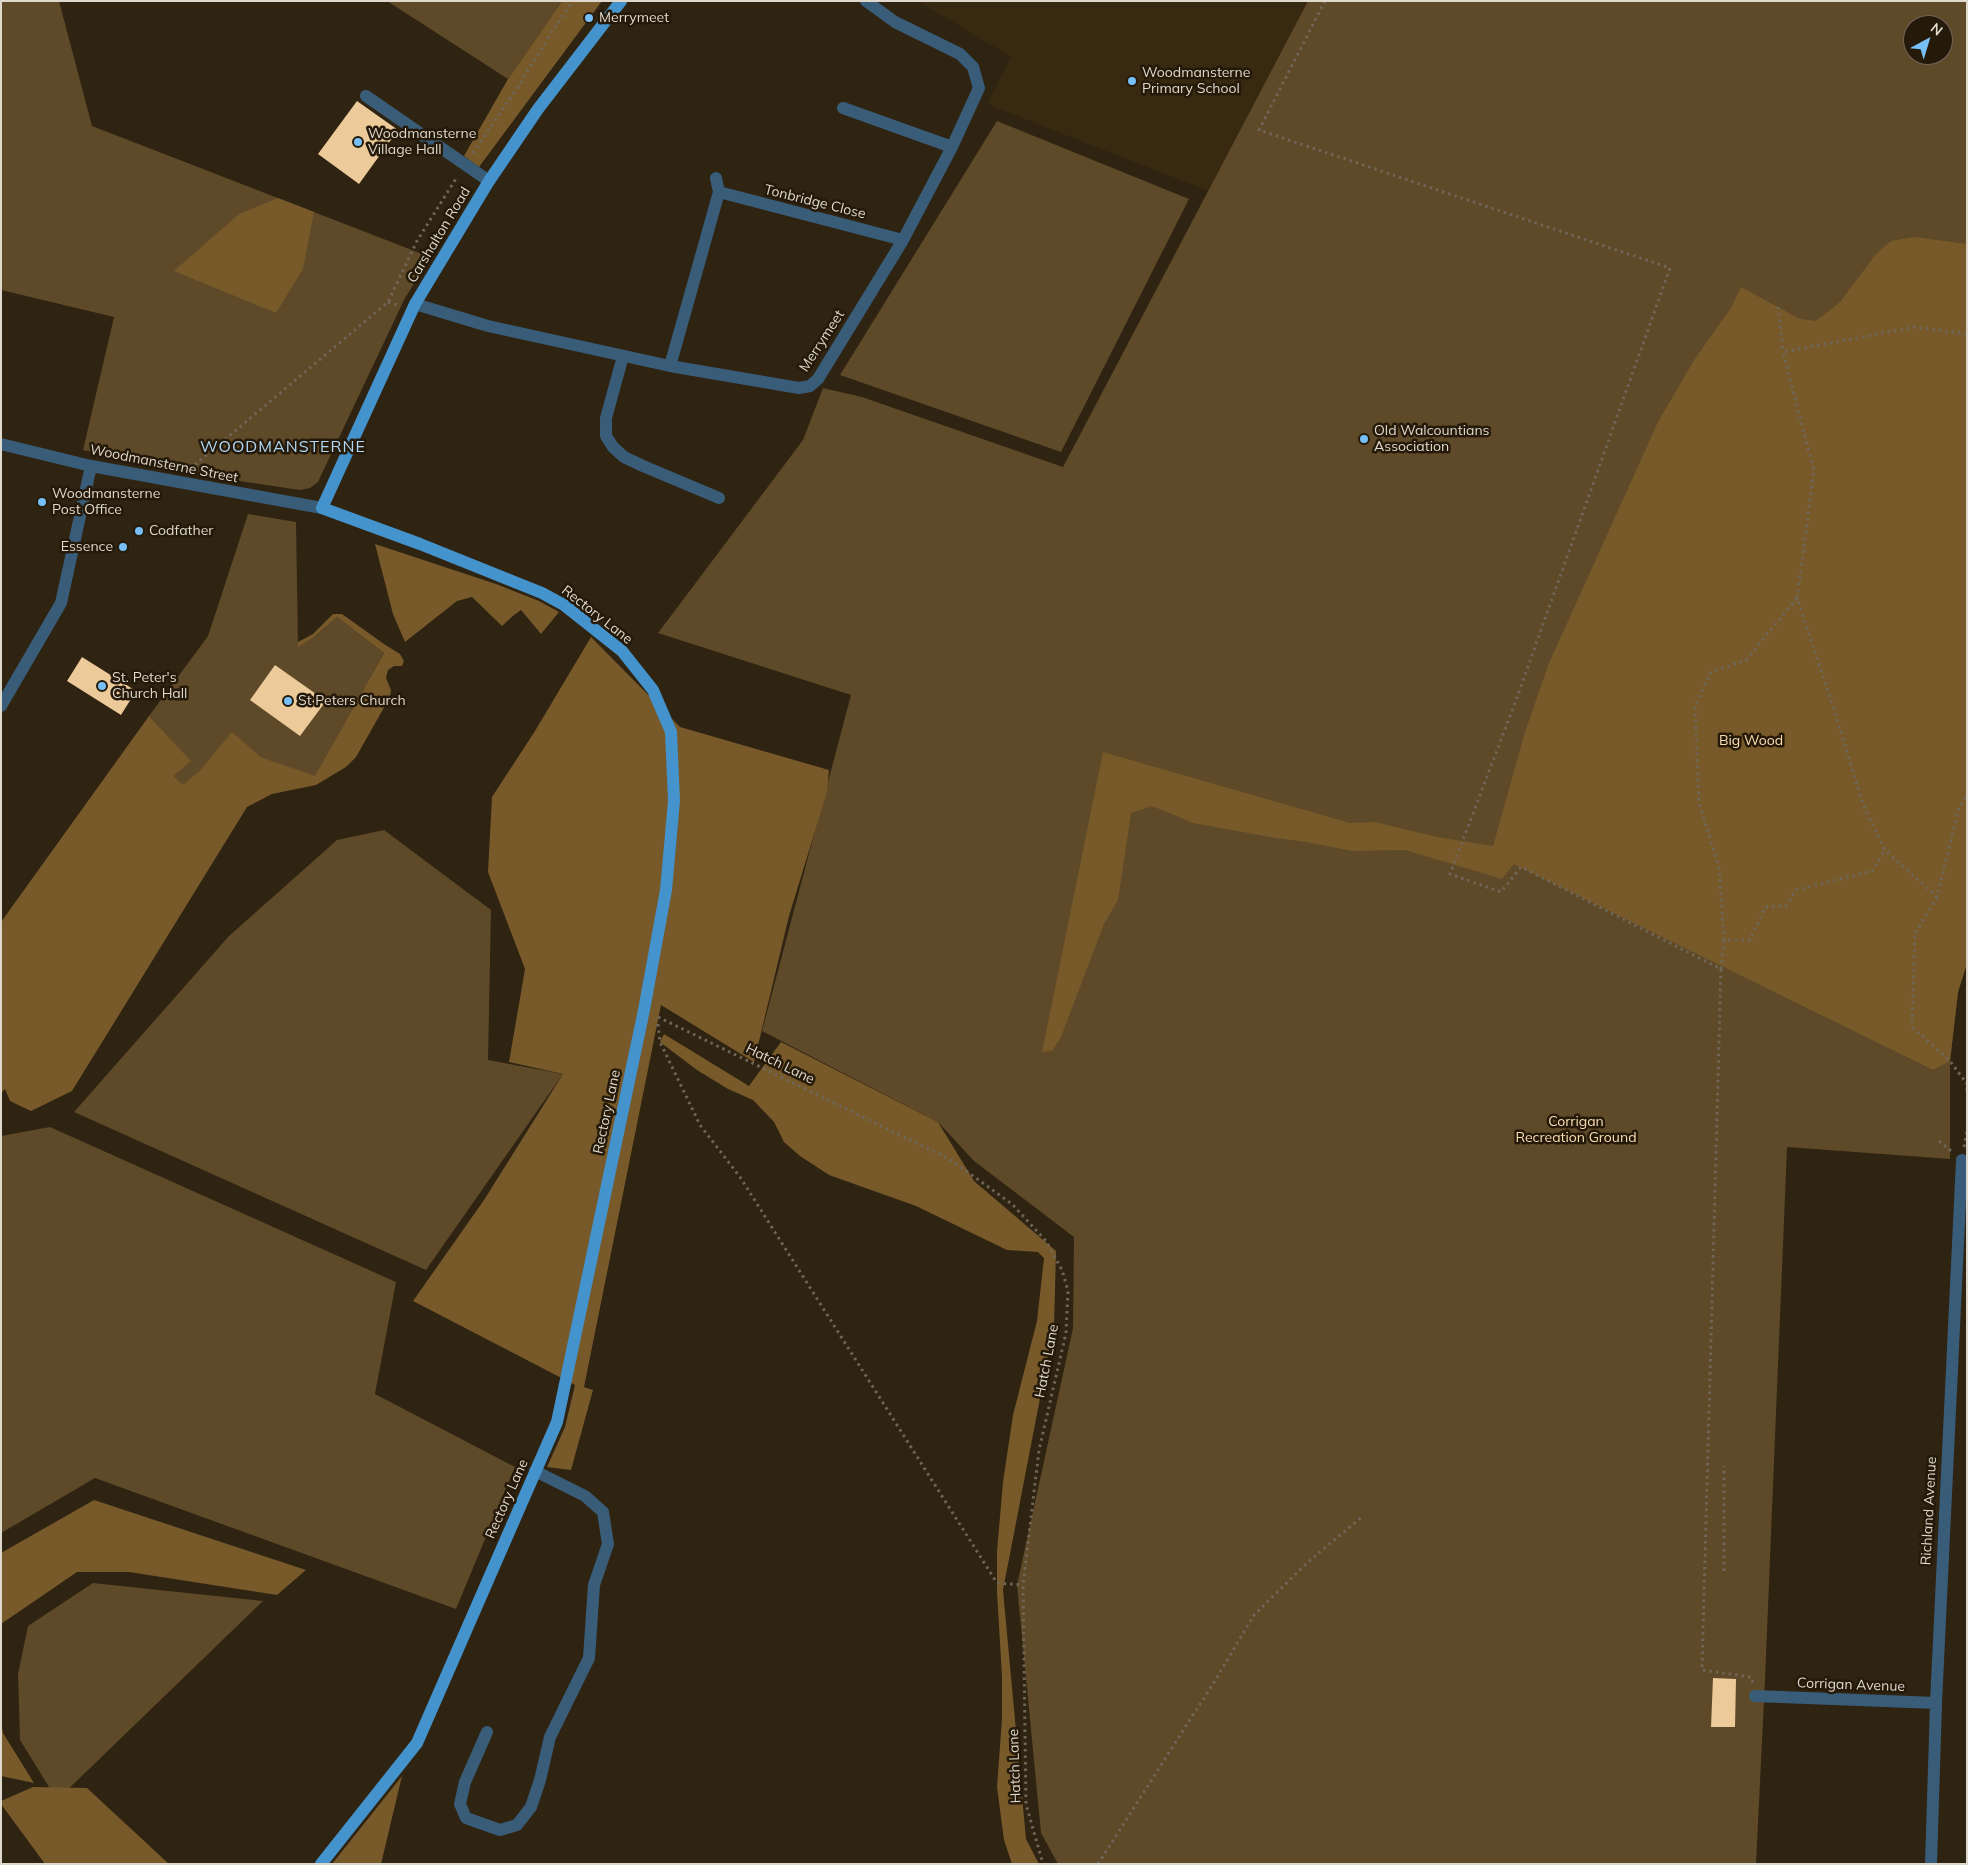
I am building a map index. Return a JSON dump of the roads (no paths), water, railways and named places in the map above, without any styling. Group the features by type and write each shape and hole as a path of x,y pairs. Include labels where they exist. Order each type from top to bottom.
{"main road":[{"name":"Carshalton Road","path":"322,508 415,304 489,181 538,109 622,1"},
{"name":"Rectory Lane","path":"321,1864 417,1743 557,1422 644,1010 666,890 674,801 671,732 652,690 622,651 564,605 542,593 420,544 322,508"}],"street":[{"name":"Merrymeet","path":"415,304 488,326 670,366 799,388 810,386 818,379 903,240 952,147 979,88 973,67 960,54 895,22 866,1"},
{"path":"366,96 489,181"},
{"path":"843,108 952,147"},
{"path":"670,366 719,192 716,178"},
{"name":"Tonbridge Close","path":"719,192 903,240"},
{"path":"623,356 606,418 606,436 624,457 719,498"},
{"name":"Woodmansterne Street","path":"1,444 90,466 322,508"},
{"path":"1,706 25,668 61,602 90,466"},
{"name":"Richland Avenue","path":"1931,1864 1936,1703 1961,1297 1962,1160"},
{"path":"487,1732 465,1782 460,1804 466,1818 500,1830 517,1825 531,1807 540,1780 550,1737 589,1658 594,1585 608,1544 603,1512 585,1496 536,1471"},
{"name":"Corrigan Avenue","path":"1760,1697 1936,1703"}],"place":[{"name":"Merrymeet","path":"589,18"},
{"name":"Woodmansterne Primary School","path":"1132,81"},
{"name":"Woodmansterne Village Hall","path":"358,142"},
{"name":"Old Walcountians Association","path":"1364,439"},
{"name":"Woodmansterne Post Office","path":"42,502"},
{"name":"Codfather","path":"139,531"},
{"name":"Essence","path":"123,547"},
{"name":"St. Peter's Church Hall","path":"102,686"},
{"name":"St Peters Church","path":"288,701"}],"district":[{"name":"WOODMANSTERNE","path":"283,447"}],"park label":[{"name":"Big Wood","path":"1751,741"},
{"name":"Corrigan Recreation Ground","path":"1576,1130"}]}
